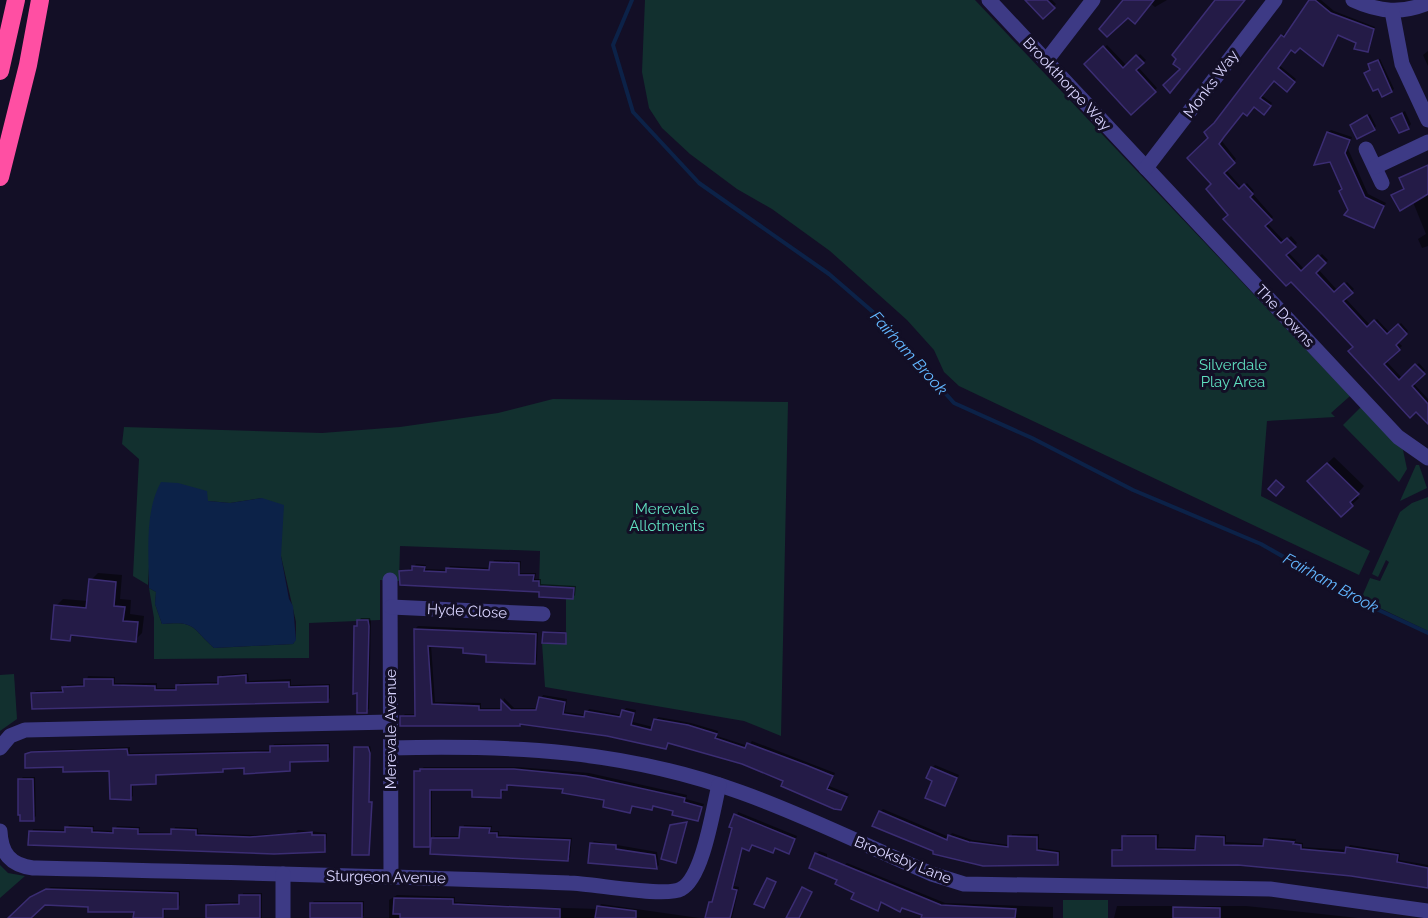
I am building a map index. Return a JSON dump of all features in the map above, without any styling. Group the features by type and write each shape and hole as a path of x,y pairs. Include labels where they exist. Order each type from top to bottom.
{"highway":[{"path":"2,63 11,0"},
{"path":"2,63 16,0"},
{"path":"28,65 40,0"},
{"path":"0,177 46,0"}],"street":[{"name":"Brookthorpe Way","path":"989,0 1146,168"},
{"path":"1046,61 1093,0"},
{"name":"Monks Way","path":"1146,168 1275,0"},
{"path":"1353,0 1379,10 1392,11 1428,3"},
{"path":"1392,11 1402,64 1428,120"},
{"path":"1375,167 1428,142"},
{"path":"1366,149 1382,183"},
{"name":"The Downs","path":"1146,168 1398,437 1428,458"},
{"name":"Merevale Avenue","path":"390,580 392,877"},
{"name":"Hyde Close","path":"391,607 543,614"},
{"path":"0,748 10,736 25,730 391,722"},
{"name":"Brooksby Lane","path":"391,748 555,750 613,758 719,785 932,874 964,884 1270,889 1428,911"},
{"name":"Sturgeon Avenue","path":"0,831 4,853 13,862 24,867 581,883 675,892 689,884 697,870 719,785"},
{"path":"283,874 283,918"}],"green space":[{"name":"Silverdale Play Area","path":"645,0 975,0 1350,396 1331,413 1335,417 1267,421 1261,496 1370,551 1359,575 959,386 944,372 934,350 907,320 830,251 772,209 737,189 690,154 662,128 649,108 642,72"},
{"name":"Merevale Allotments","path":"553,399 788,402 781,736 744,721 545,687 542,643 566,644 566,598 573,598 574,589 539,586 540,551 400,546 399,581 380,580 380,620 309,623 309,658 154,659 154,618 149,588 156,592 155,604 162,624 181,624 192,627 214,648 293,644 296,639 296,622 281,556 281,541 262,498 230,503 208,501 152,515 148,585 133,576 139,459 122,444 124,427 322,433 400,427 498,413"},
{"path":"1361,407 1403,450 1407,469 1399,482 1343,425"},
{"path":"1416,465 1419,465 1427,488 1400,501"},
{"path":"1428,497 1428,631 1361,599 1370,578 1380,581 1389,562 1386,560 1378,577 1372,574 1400,512 1412,503"},
{"path":"14,674 17,719 0,731 0,675"},
{"path":"0,865 8,873 25,876 0,898"},
{"path":"1063,900 1108,900 1108,918 1063,918"}],"water":[{"path":"161,482 178,483 207,491 208,501 230,503 262,498 284,505 281,556 289,599 293,606 296,640 293,644 214,648 192,627 181,624 162,624 155,604 156,592 149,588 148,548 152,507"}],"building":[{"path":"1025,0 1047,0 1055,8 1043,19"},
{"path":"1123,0 1154,0 1135,24 1128,18 1107,37 1099,29"},
{"path":"1215,0 1245,0 1170,93 1163,85 1180,69 1173,64 1176,59 1172,55"},
{"path":"1309,0 1315,0 1331,13 1374,29 1368,52 1354,49 1356,43 1338,35 1323,66 1300,48 1295,53 1291,50 1278,68 1295,82 1287,92 1274,81 1260,98 1271,106 1264,115 1254,107 1247,116 1243,113 1224,137 1219,144 1235,163 1224,173 1239,189 1244,184 1253,194 1250,197 1272,220 1265,226 1281,243 1287,238 1296,247 1286,255 1301,271 1318,255 1326,263 1316,273 1334,292 1344,283 1353,293 1343,301 1367,327 1374,320 1387,334 1398,324 1407,334 1396,345 1400,350 1384,364 1399,380 1415,364 1425,374 1412,386 1428,404 1428,424 1416,412 1410,418 1348,351 1353,347 1322,314 1291,282 1286,286 1223,219 1228,215 1206,189 1211,184 1187,158 1208,138 1204,132 1214,123 1281,35 1284,37"},
{"path":"1103,46 1123,68 1136,55 1144,63 1136,70 1156,92 1131,115 1084,64"},
{"path":"1378,60 1392,92 1382,97 1378,89 1373,91 1364,73 1370,70 1368,64"},
{"path":"1402,113 1409,129 1399,133 1391,118"},
{"path":"1367,115 1375,130 1357,139 1350,125"},
{"path":"1327,132 1350,140 1345,153 1365,197 1384,206 1374,228 1344,215 1348,210 1330,162 1314,165"},
{"path":"1428,165 1428,194 1400,211 1391,195 1404,189 1399,178"},
{"path":"1327,463 1359,494 1350,502 1353,506 1341,517 1307,481"},
{"path":"1276,480 1284,487 1276,496 1268,489"},
{"path":"490,562 519,563 519,575 534,575 533,581 539,581 539,586 574,588 573,599 539,597 539,592 400,585 399,571 412,570 412,566 425,567 424,571 446,572 446,568 489,570"},
{"path":"89,579 116,582 114,606 125,607 123,621 138,622 136,642 71,635 70,641 51,639 54,605 86,608"},
{"path":"357,620 368,620 369,626 367,713 357,713 357,693 353,694 354,626 357,626"},
{"path":"414,629 536,634 535,664 486,662 486,655 463,653 463,648 428,646 432,704 479,706 479,710 501,710 501,700 511,710 536,710 539,697 565,702 563,714 584,717 585,711 620,717 622,710 634,713 631,725 651,730 654,719 688,725 717,734 715,738 745,748 747,743 806,765 833,776 827,789 847,797 841,810 834,809 781,786 783,781 742,764 668,743 666,749 607,736 520,724 520,726 400,726 400,716 415,716"},
{"path":"543,632 566,633 566,644 542,643"},
{"path":"246,675 246,683 289,682 289,687 328,686 328,702 32,709 31,693 63,692 62,687 84,686 84,679 113,679 113,685 155,686 155,690 176,690 176,685 218,684 218,677"},
{"path":"328,745 328,761 290,762 290,771 244,774 244,768 223,769 223,772 156,775 156,784 131,785 131,800 110,799 109,771 63,772 63,767 25,768 25,754 31,752 127,749 128,755 270,752 270,746"},
{"path":"354,747 368,747 370,753 369,802 372,802 369,855 352,855"},
{"path":"931,767 957,778 945,806 925,798 932,781 926,778"},
{"path":"420,769 514,769 585,776 685,798 684,802 702,807 698,821 672,815 673,811 653,806 652,810 632,806 630,813 603,807 604,800 562,793 563,789 507,785 507,790 501,790 501,798 472,797 472,790 430,790 430,847 414,847 414,771 420,771"},
{"path":"18,779 33,779 34,821 20,821"},
{"path":"879,811 947,840 948,835 969,842 1008,847 1008,836 1037,837 1037,850 1058,853 1058,865 983,866 933,854 933,851 872,826"},
{"path":"734,814 795,839 789,854 775,848 773,853 752,845 749,851 742,848 732,889 737,890 730,918 705,918 709,902 712,902"},
{"path":"687,822 676,863 661,859 670,825"},
{"path":"65,827 92,828 92,832 113,833 113,828 138,829 138,834 171,834 171,829 196,830 196,835 250,837 312,832 312,835 325,835 325,852 274,854 28,845 29,831 65,832"},
{"path":"460,827 490,828 489,833 497,833 497,837 570,840 568,861 430,854 431,838 459,838"},
{"path":"1122,836 1156,836 1156,849 1195,850 1196,836 1224,837 1224,845 1263,846 1264,839 1294,842 1293,844 1301,845 1301,849 1345,853 1346,847 1398,855 1397,862 1428,868 1428,888 1351,876 1238,865 1112,866 1112,850 1122,850"},
{"path":"590,843 616,845 616,849 655,855 657,869 588,863"},
{"path":"815,853 941,905 1016,909 1015,918 921,918 922,915 902,908 900,912 881,902 878,911 851,899 854,893 835,884 837,880 809,868"},
{"path":"767,878 776,882 764,908 754,904"},
{"path":"802,887 812,892 799,918 786,918"},
{"path":"46,889 178,893 178,909 163,909 163,918 133,918 134,912 88,912 88,907 45,905 31,918 8,918 30,897"},
{"path":"239,895 260,895 260,918 206,918 206,905 239,904"},
{"path":"394,898 453,899 453,904 560,909 560,918 400,918 400,914 393,914"},
{"path":"310,903 362,903 362,918 310,918"},
{"path":"597,906 636,911 636,918 595,918"},
{"path":"1173,907 1220,908 1220,918 1173,918"}],"waterway":[{"name":"Fairham Brook","path":"632,0 613,45 633,112 699,183 829,274 873,312 954,403 1032,438 1133,490 1261,544 1372,607 1428,633"}]}
